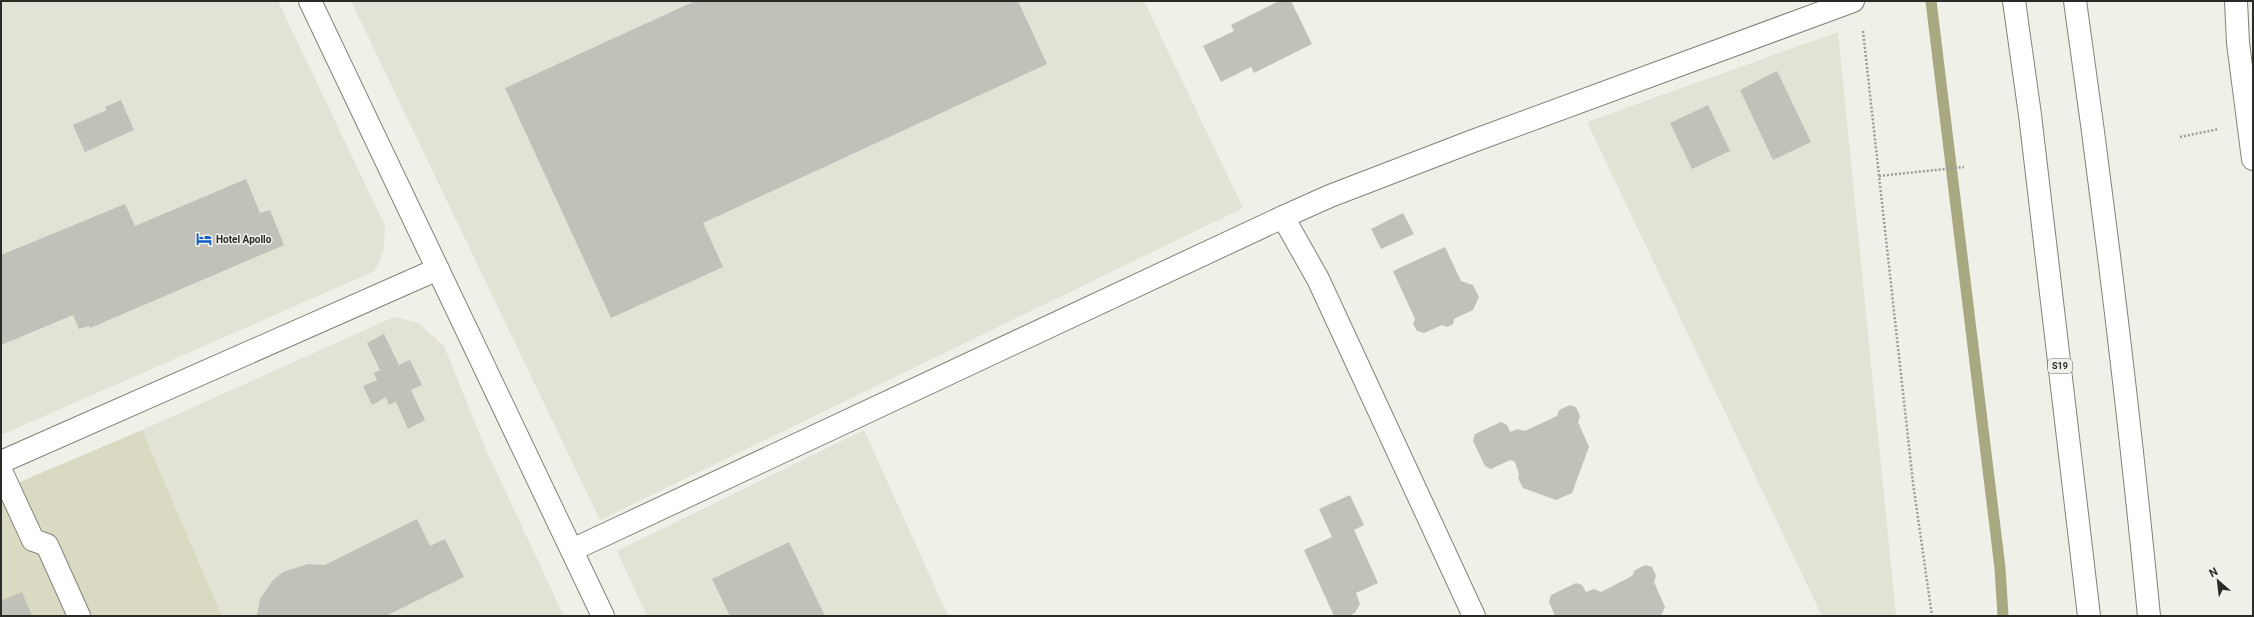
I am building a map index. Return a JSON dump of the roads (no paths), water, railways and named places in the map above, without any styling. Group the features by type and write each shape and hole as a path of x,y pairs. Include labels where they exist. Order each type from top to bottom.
{"main road":[{"path":"310,1 603,616"},
{"path":"572,550 1330,196 1473,141 1853,1"},
{"name":"S19","path":"2014,1 2031,123 2089,616"},
{"path":"2075,1 2092,123 2134,458 2149,616"},
{"path":"2236,1 2238,42 2253,159"},
{"path":"1283,217 1318,279 1474,616"},
{"path":"1,462 438,269"},
{"path":"1,471 33,540 47,545 79,616"}],"waterway":[{"path":"1931,1 2000,568 2003,616"}],"place":[{"name":"Hotel Apollo","path":"204,239"}]}
